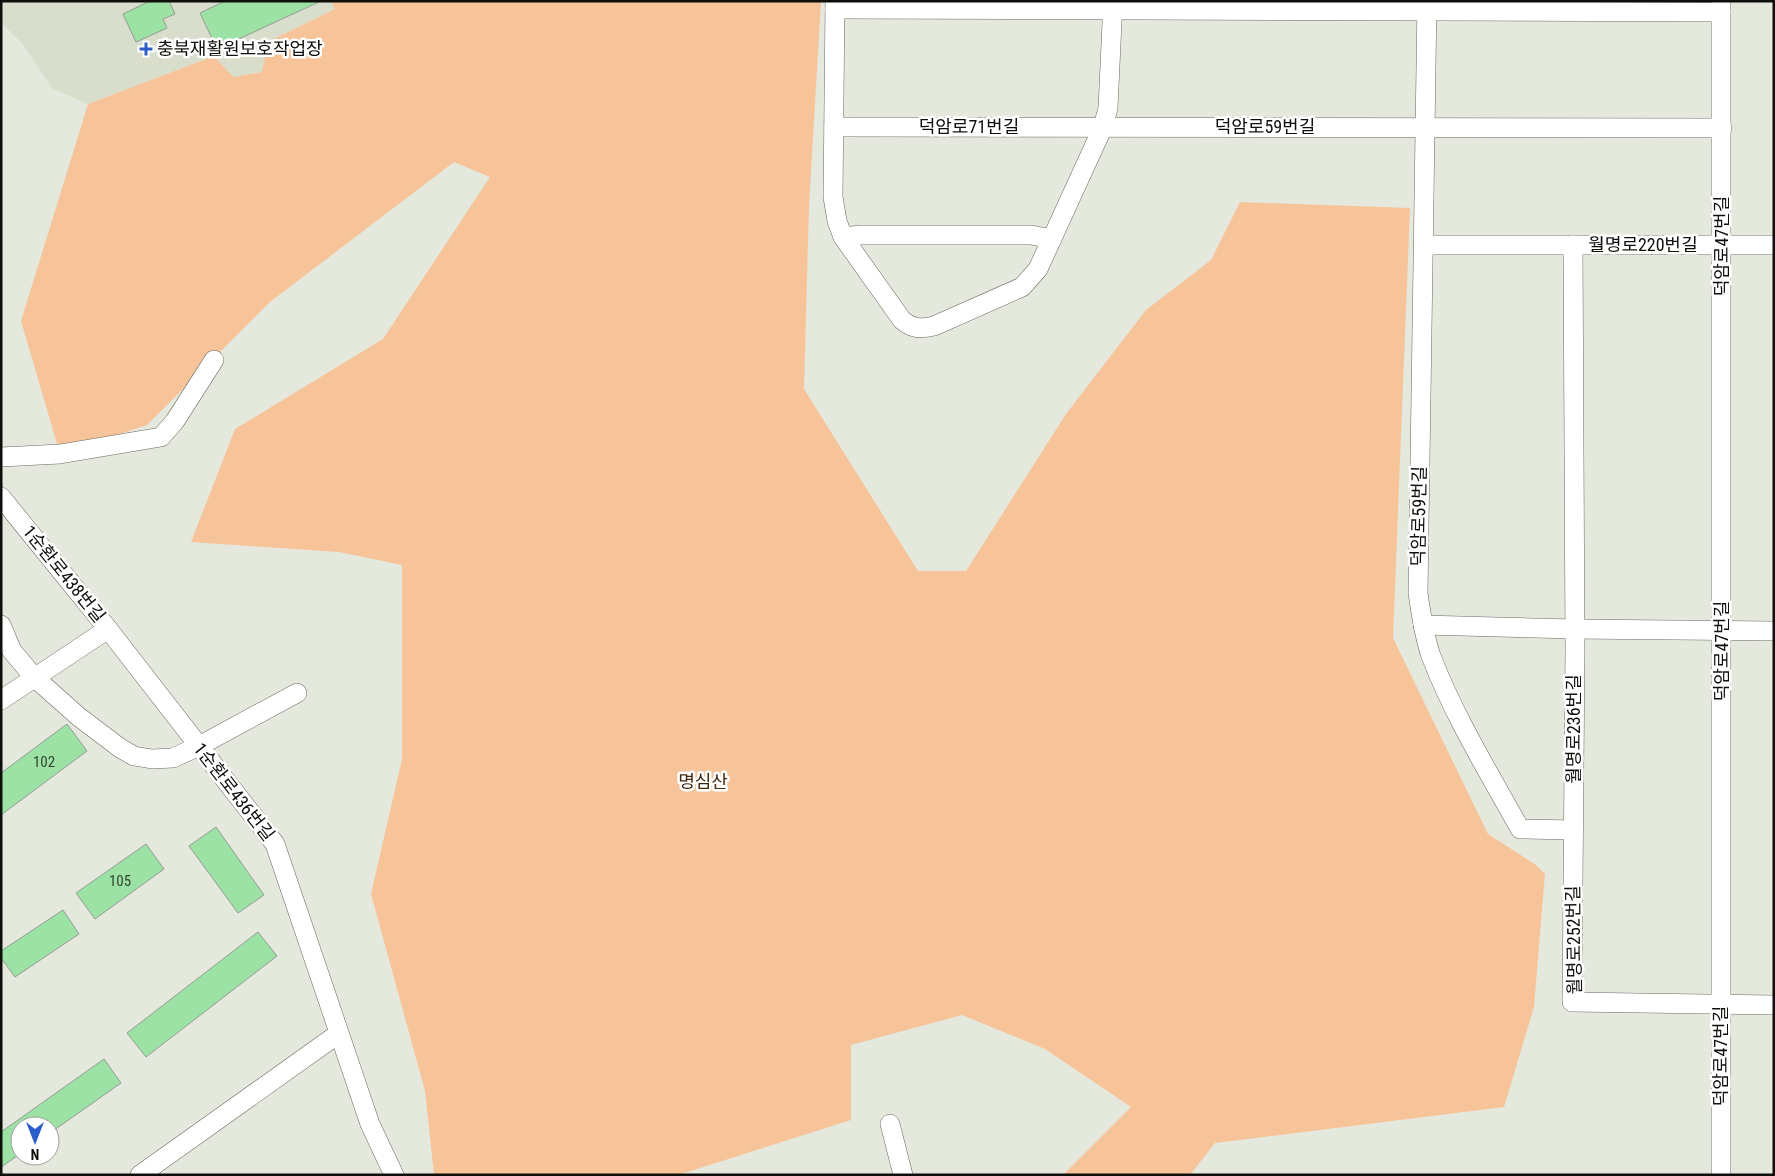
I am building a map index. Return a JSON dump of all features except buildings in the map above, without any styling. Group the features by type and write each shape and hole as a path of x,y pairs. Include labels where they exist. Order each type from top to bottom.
{"street":[{"path":"1113,6 1108,108 1103,127 1038,269 1022,288 934,326 923,328 910,327 902,320 843,237 837,221 833,197 835,5 1427,6"},
{"name":"덕암로47번길","path":"1427,6 1721,7 1721,1175"},
{"name":"덕암로59번길","path":"1427,6 1418,593 1423,625 1431,655 1458,714 1520,829 1573,830"},
{"name":"덕암로71번길","path":"834,127 1103,127"},
{"name":"덕암로59번길","path":"1103,127 1426,127"},
{"path":"1426,127 1722,128"},
{"path":"843,237 861,235 1031,235 1052,239"},
{"name":"월명로220번길","path":"1573,245 1574,430"},
{"name":"월명로220번길","path":"1424,246 1774,245"},
{"path":"1,457 60,454 160,437 175,421 214,360"},
{"name":"월명로236번길","path":"1573,830 1574,430"},
{"name":"1순환로438번길","path":"1,497 108,629"},
{"path":"1,625 12,651 34,677 79,717 120,748 134,756 152,760 173,758 297,693"},
{"path":"1423,625 1774,631"},
{"path":"1,700 108,629"},
{"name":"1순환로436번길","path":"108,629 275,844 370,1124 394,1175"},
{"name":"월명로252번길","path":"1573,830 1572,1002 1774,1005"},
{"path":"140,1175 338,1034"},
{"path":"890,1124 903,1175"}],"shaded area":[{"name":"충북재활원보호작업장","path":"1,1 331,1 335,9 268,42 262,72 233,77 214,56 88,104 52,88 22,43 1,23"}],"green space":[{"name":"명심산","path":"331,1 821,1 809,206 804,389 918,571 966,571 1066,414 1146,310 1211,260 1240,202 1410,208 1393,638 1488,834 1536,865 1545,874 1534,1007 1504,1107 1215,1143 1190,1175 1066,1175 1064,1174 1131,1107 1045,1049 962,1015 851,1045 851,1120 678,1175 434,1175 425,1091 371,894 402,759 402,565 339,552 191,542 235,429 383,339 490,177 454,162 270,302 147,425 60,454 21,321 88,104 214,56 233,77 262,72 268,42 335,9"}],"place":[{"name":"충북재활원보호작업장","path":"146,49"}]}
